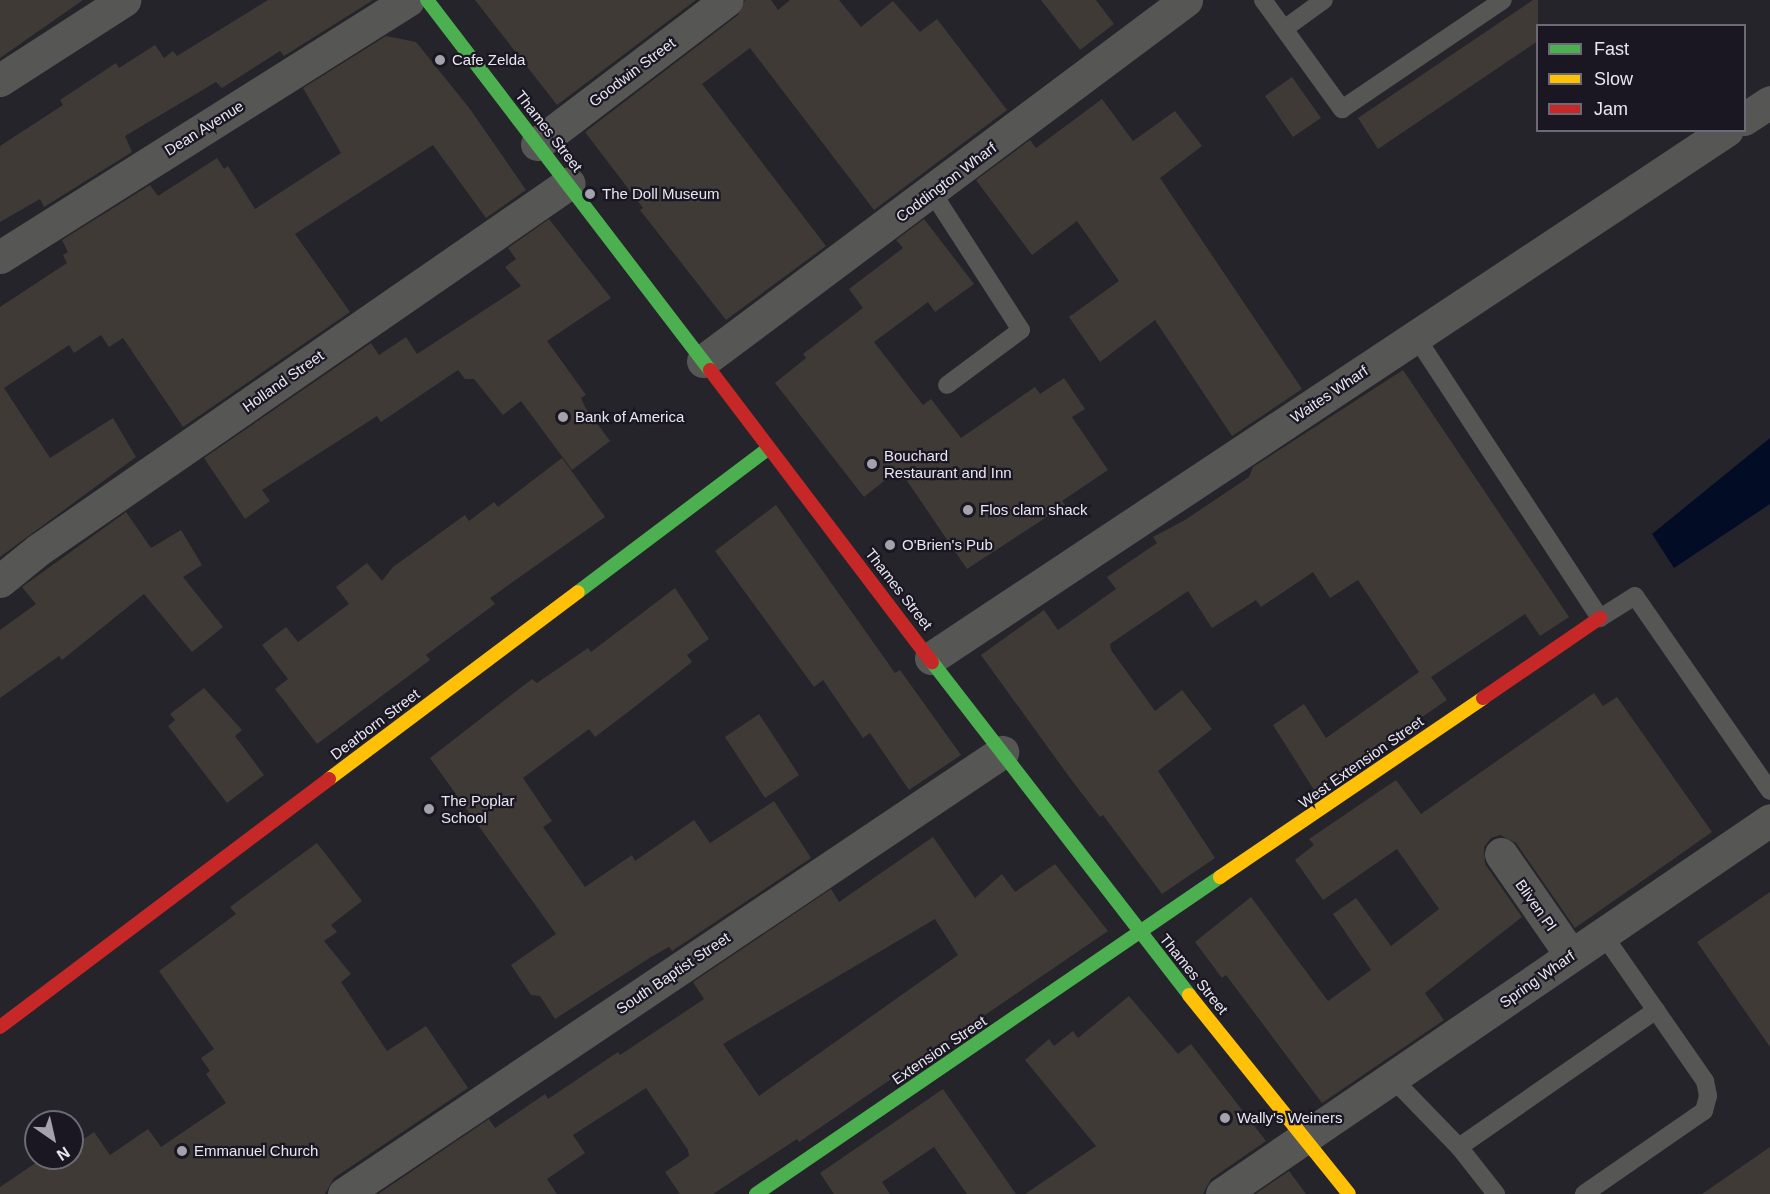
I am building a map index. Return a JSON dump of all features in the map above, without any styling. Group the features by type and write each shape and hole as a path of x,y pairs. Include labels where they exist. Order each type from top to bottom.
{"street":[{"path":"0,80 124,0"},
{"name":"Dean Avenue","path":"0,257 408,0"},
{"name":"Thames Street","path":"427,0 1140,934 1349,1194"},
{"name":"Goodwin Street","path":"537,144 727,0"},
{"name":"Coddington Wharf","path":"704,361 1186,0"},
{"path":"1746,118 1770,102"},
{"name":"Waites Wharf","path":"931,658 1724,132"},
{"name":"Holland Street","path":"0,581 38,550 568,183"},
{"name":"Dearborn Street","path":"0,1027 769,448"},
{"name":"West Extension Street","path":"1140,934 1600,618"},
{"name":"South Baptist Street","path":"344,1194 1002,752"},
{"name":"Spring Wharf","path":"1222,1194 1770,820"},
{"name":"Bliven Pl","path":"1501,854 1571,955"},
{"name":"Extension Street","path":"756,1194 1140,934"}],"lane":[{"path":"1263,0 1342,109 1503,0"},
{"path":"1284,29 1324,0"},
{"path":"932,192 1021,330 947,385"},
{"path":"1416,337 1600,618 1635,596 1770,791"},
{"path":"1584,1194 1704,1111 1708,1096 1705,1081 1603,934"},
{"path":"1459,1148 1656,1010"},
{"path":"1393,1079 1459,1148 1496,1194"}],"water":[{"path":"1770,438 1770,504 1674,568 1652,534"}],"building":[{"path":"0,0 83,0 0,58"},
{"path":"268,0 373,0 284,56 280,51 222,88 216,82 125,136 132,152 44,207 40,199 0,222 0,146 63,105 60,100 116,63 119,68 155,45 164,58 173,51 177,56"},
{"path":"475,0 696,0 557,105"},
{"path":"745,0 771,0 778,10 790,0 839,0 861,27 893,1 920,32 937,19 1007,110 874,210 750,48 702,84 826,246 726,320 640,210 643,208 585,132 738,15"},
{"path":"1041,0 1096,0 1114,24 1080,50"},
{"path":"1533,0 1538,0 1536,42 1378,149 1358,118"},
{"path":"386,36 416,42 470,109 526,190 486,218 433,145 295,234 350,312 183,427 123,338 109,347 101,335 74,353 69,345 4,388 50,458 113,418 136,457 0,557 0,307 67,263 63,255 68,252 62,240 150,185 158,196 217,158 224,169 228,166 255,209 341,153 303,88"},
{"path":"1292,77 1321,118 1293,137 1265,96"},
{"path":"1102,99 1133,141 1175,111 1202,146 1160,178 1302,389 1232,436 1155,320 1100,362 1069,317 1119,281 1077,221 1032,255 976,180 1030,140 1036,148"},
{"path":"549,219 611,298 547,341 586,395 581,398 585,407 610,441 572,470 521,401 503,415 474,379 465,379 458,370 381,422 377,416 262,490 270,501 245,519 204,458 371,343 379,355 406,337 417,354 521,286 505,267 516,259 508,248"},
{"path":"924,219 974,284 935,312 928,302 874,342 923,405 931,399 961,438 1035,387 1040,394 1064,378 1085,409 1072,417 1108,470 1062,501 1065,505 967,569 899,469 864,497 775,383 806,358 803,354 863,308 849,289 903,248 896,240"},
{"path":"1403,370 1569,617 1540,636 1525,614 1431,677 1447,700 1314,790 1273,725 1304,704 1326,738 1419,672 1358,580 1330,598 1313,572 1261,607 1256,600 1212,628 1188,591 1110,644 1111,650 1155,711 1182,690 1212,729 1158,771 1215,858 1162,894 1103,815 1100,817 1070,778 981,655 1044,610 1058,630 1116,589 1107,577 1157,543 1153,537 1185,520 1249,477 1253,467"},
{"path":"562,458 605,517 490,598 495,604 426,655 430,660 317,744 275,689 288,679 262,645 286,627 298,642 349,604 336,587 367,563 382,581 393,567 465,515 469,521 494,502 498,507"},
{"path":"776,505 895,673 900,670 961,755 909,790 870,733 863,738 823,680 814,687 715,551"},
{"path":"126,512 151,548 181,530 202,565 183,577 223,627 192,652 144,594 62,660 59,656 0,698 0,630 36,604 22,587"},
{"path":"675,588 709,639 687,655 692,662 595,737 589,729 523,778 552,821 543,827 585,887 632,855 635,861 694,820 710,843 774,801 811,858 672,951 669,947 651,957 555,1019 540,996 531,995 511,965 556,934 430,758 532,679 537,683 588,648 591,652"},
{"path":"204,688 242,730 235,736 264,775 227,803 168,726 175,720 170,714"},
{"path":"1594,693 1603,706 1617,697 1712,832 1575,928 1516,843 1500,835 1491,838 1484,847 1485,864 1522,917 1425,993 1444,1020 1322,1103 1226,975 1222,978 1195,942 1251,897 1328,1001 1371,970 1333,914 1356,898 1391,946 1439,909 1397,849 1323,900 1295,860 1314,845 1309,839 1396,780 1421,814"},
{"path":"759,714 799,775 765,798 725,737"},
{"path":"933,837 975,898 1002,874 1015,892 1055,864 1108,931 799,1142 797,1139 713,1194 680,1194 665,1172 689,1156 688,1150 646,1088 573,1135 585,1153 547,1179 557,1194 378,1194 489,1119 495,1128 545,1094 548,1099 618,1052 620,1055 704,999 693,982 831,889 839,902","holes":["935,919 958,955 759,1096 723,1044"]},
{"path":"317,843 362,901 331,925 337,932 324,941 351,974 341,982 387,1051 426,1026 468,1088 334,1178 325,1194 0,1194 0,1187 25,1170 84,1170 84,1139 94,1132 110,1155 148,1129 161,1147 226,1103 206,1074 210,1071 201,1058 214,1049 159,971 236,914 230,907"},
{"path":"1770,892 1770,1047 1697,942"},
{"path":"1129,996 1178,1054 1191,1044 1266,1141 1211,1179 1203,1194 1025,1194 1096,1146 1025,1060 1049,1039 1054,1046 1073,1031 1078,1038"},
{"path":"943,1089 1016,1194 967,1194 934,1147 882,1182 890,1194 834,1194 820,1173"},
{"path":"1770,1147 1770,1194 1702,1194"},
{"path":"1289,1171 1306,1194 1255,1194"}],"traffic: fast":[{"path":"427,0 710,370"},
{"path":"578,592 769,448"},
{"path":"932,662 1189,995"},
{"path":"756,1194 1220,877"}],"traffic: slow":[{"path":"329,779 578,592"},
{"path":"1220,877 1483,698"},
{"path":"1189,995 1349,1194"}],"traffic: jam":[{"path":"710,370 932,662"},
{"path":"1483,698 1600,618"},
{"path":"0,1027 329,779"}],"place":[{"name":"Cafe Zelda","path":"440,60"},
{"name":"The Doll Museum","path":"590,194"},
{"name":"Bank of America","path":"563,417"},
{"name":"Bouchard Restaurant and Inn","path":"872,464"},
{"name":"Flos clam shack","path":"968,510"},
{"name":"O'Brien's Pub","path":"890,545"},
{"name":"The Poplar School","path":"429,809"},
{"name":"Wally's Weiners","path":"1225,1118"},
{"name":"Emmanuel Church","path":"182,1151"}]}
